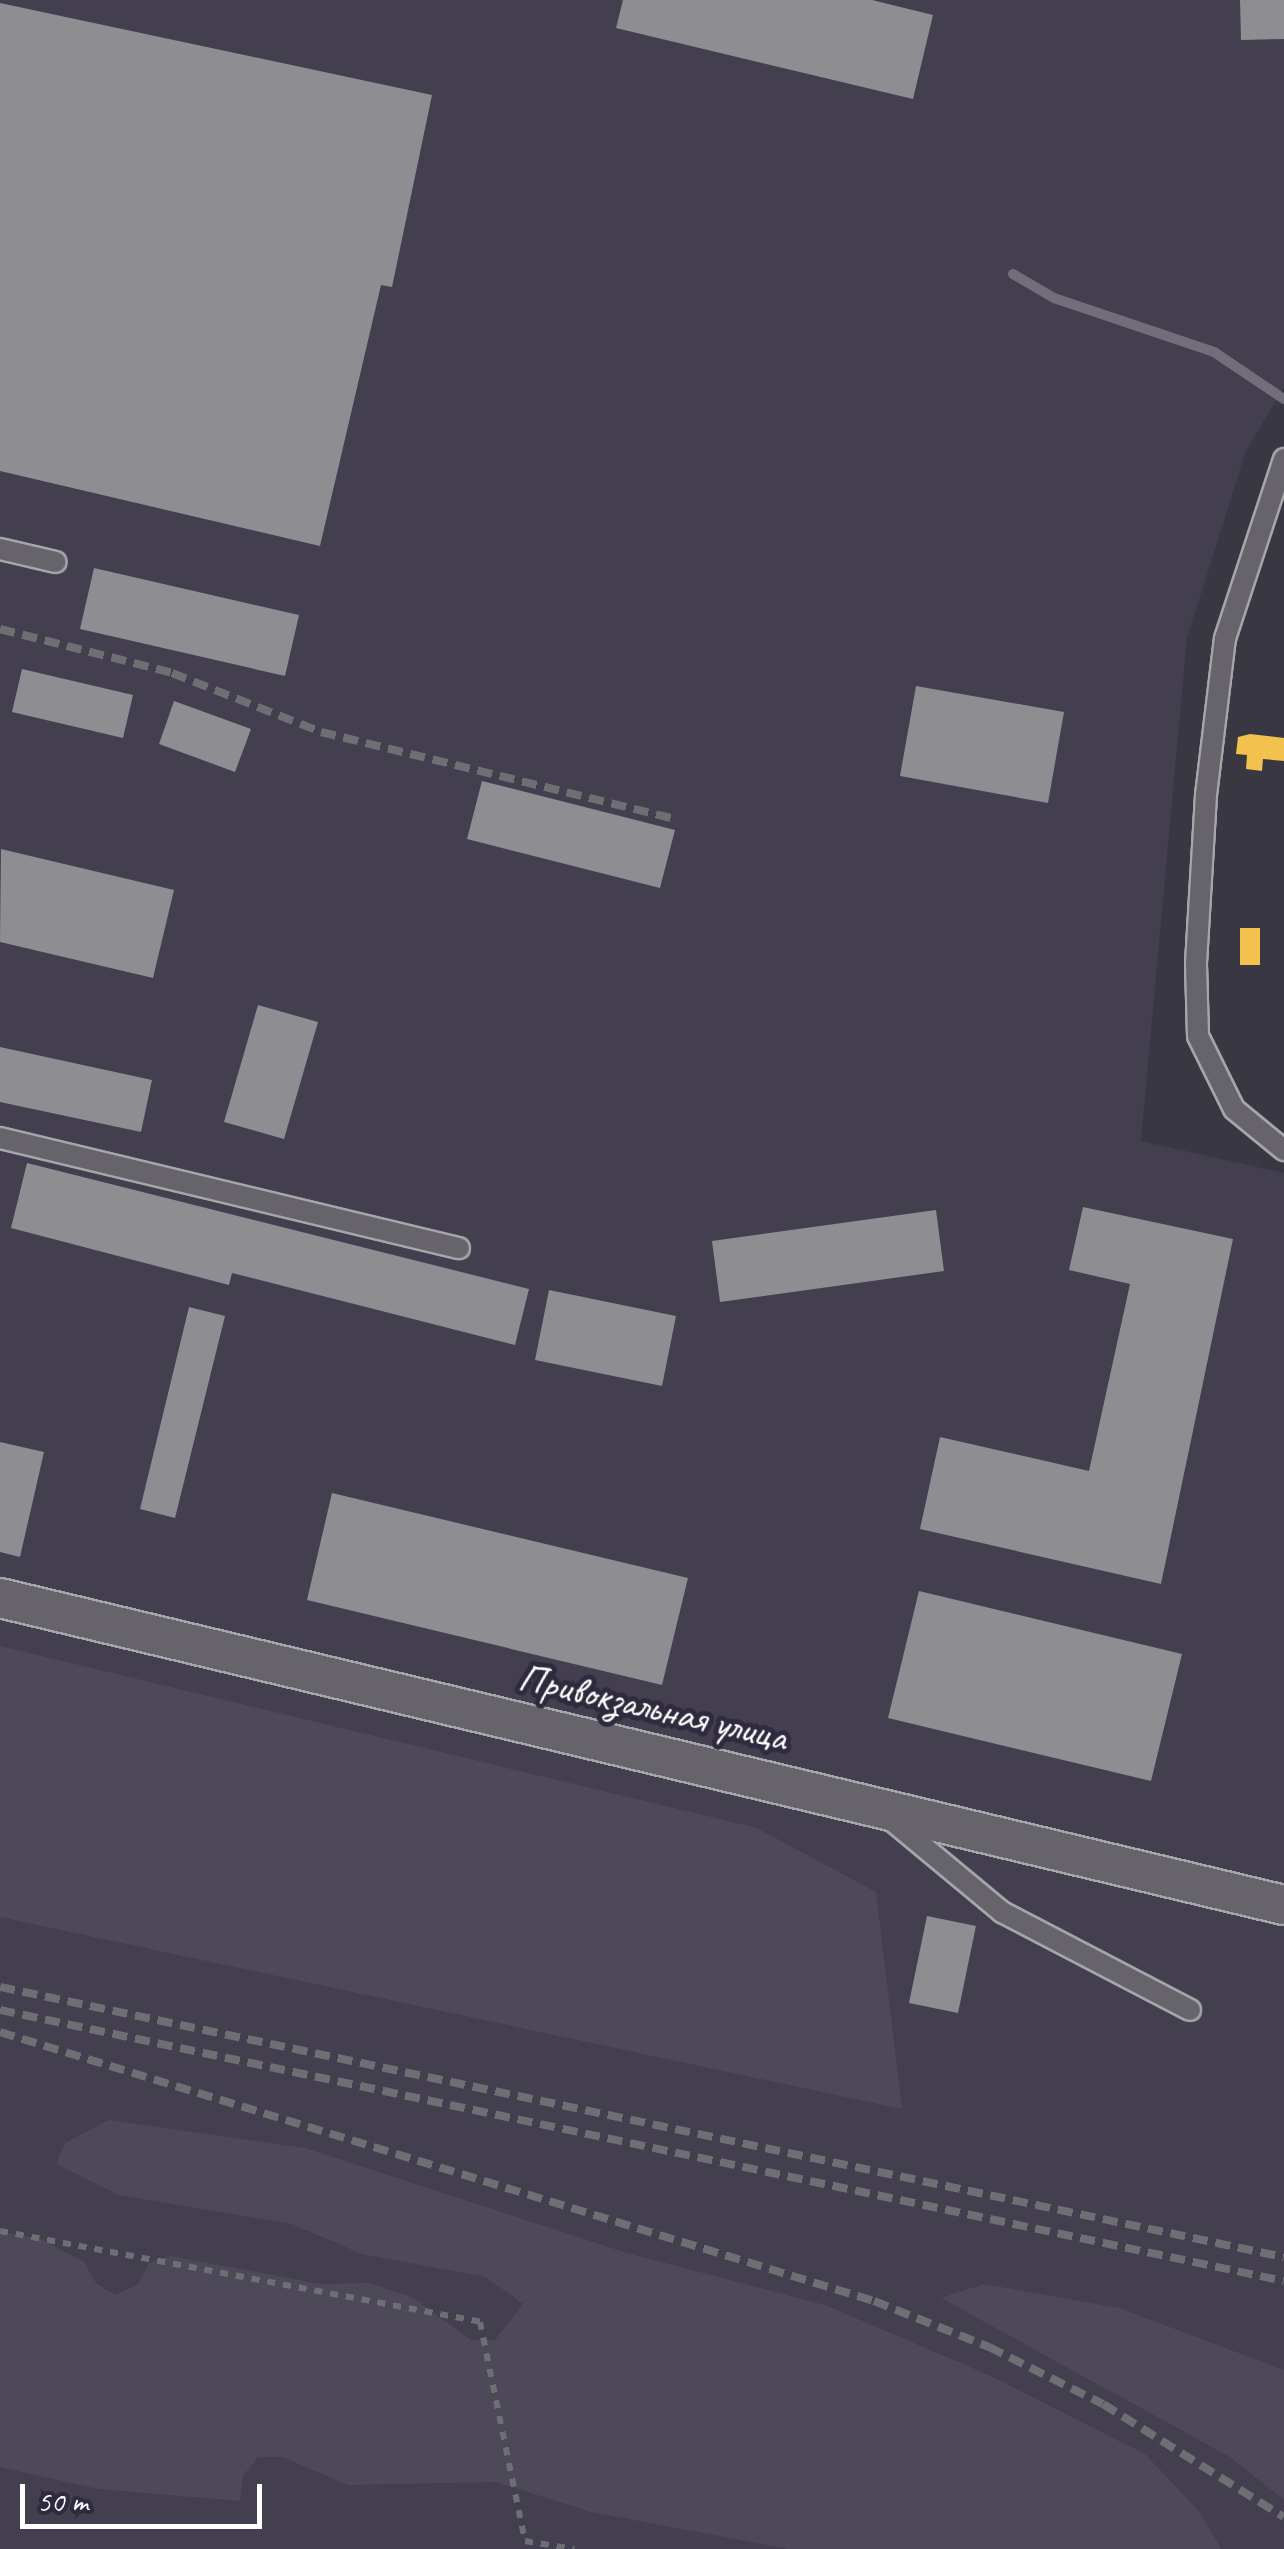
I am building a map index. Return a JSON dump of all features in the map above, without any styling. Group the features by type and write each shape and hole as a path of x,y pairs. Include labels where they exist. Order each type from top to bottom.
{"street":[{"name":"Привокзальная улица","path":"0,1598 1284,1904"}],"lane":[{"path":"1284,459 1258,525 1225,638 1206,794 1198,1036 1234,1110 1284,1150"},
{"path":"1258,525 1284,518"},
{"path":"0,548 56,562"},
{"path":"0,1138 460,1248"},
{"path":"875,1806 1002,1912 1190,2010"}],"path":[{"path":"0,2232 480,2322 525,2540 574,2549"}],"shaded area":[{"path":"0,0 1284,0 1284,387 1246,451 1187,638 1141,1141 1284,1173 1284,2549 0,2549"},
{"path":"0,1646 757,1828 876,1892 902,2109 0,1917"},
{"path":"109,2120 305,2148 627,2253 825,2305 991,2376 1145,2454 1199,2511 1221,2549 788,2549 591,2512 496,2482 348,2485 283,2457 258,2457 243,2476 240,2501 98,2489 0,2467 0,2232 39,2238 84,2262 96,2283 115,2295 138,2284 149,2263 171,2256 320,2284 369,2283 412,2297 471,2340 495,2340 523,2304 486,2277 362,2254 292,2224 119,2195 56,2164 65,2143"},
{"path":"984,2284 1119,2308 1284,2370 1284,2500 1230,2457 941,2298"}],"building: Homes":[{"path":"1250,734 1284,738 1284,761 1263,759 1262,771 1246,769 1247,755 1236,754 1238,737"},
{"path":"1240,928 1260,928 1260,965 1240,965"}],"building: Industry":[{"path":"623,0 872,0 933,15 913,99 616,28"},
{"path":"1240,0 1284,0 1284,39 1241,40"},
{"path":"0,3 432,95 392,287 381,285 320,546 0,471"},
{"path":"94,568 299,615 285,676 80,629"},
{"path":"22,669 133,695 123,738 12,712"},
{"path":"916,686 1064,712 1048,803 900,776"},
{"path":"174,701 251,729 235,772 159,744"},
{"path":"482,781 675,830 660,888 467,839"},
{"path":"1,849 174,890 153,978 0,942"},
{"path":"258,1005 318,1022 284,1139 224,1122"},
{"path":"0,1047 152,1080 141,1132 0,1102"},
{"path":"27,1163 529,1289 515,1345 232,1273 229,1285 11,1228"},
{"path":"1083,1207 1233,1239 1161,1584 920,1529 940,1437 1089,1471 1130,1284 1069,1270"},
{"path":"936,1210 944,1271 720,1302 712,1241"},
{"path":"549,1290 676,1316 662,1386 535,1360"},
{"path":"189,1307 225,1316 175,1518 140,1509"},
{"path":"0,1442 44,1452 20,1557 0,1552"},
{"path":"332,1493 688,1578 662,1685 307,1600"},
{"path":"919,1591 1182,1654 1151,1781 888,1718"},
{"path":"927,1916 976,1926 958,2013 909,2003"}],"waterway":[{"path":"1013,274 1054,298 1214,352 1284,399"}],"railway":[{"path":"0,629 172,673 321,732 672,818"},
{"path":"0,1987 1284,2257"},
{"path":"0,2010 1284,2281"},
{"path":"0,2032 874,2301 989,2347 1103,2404 1284,2517"}]}
